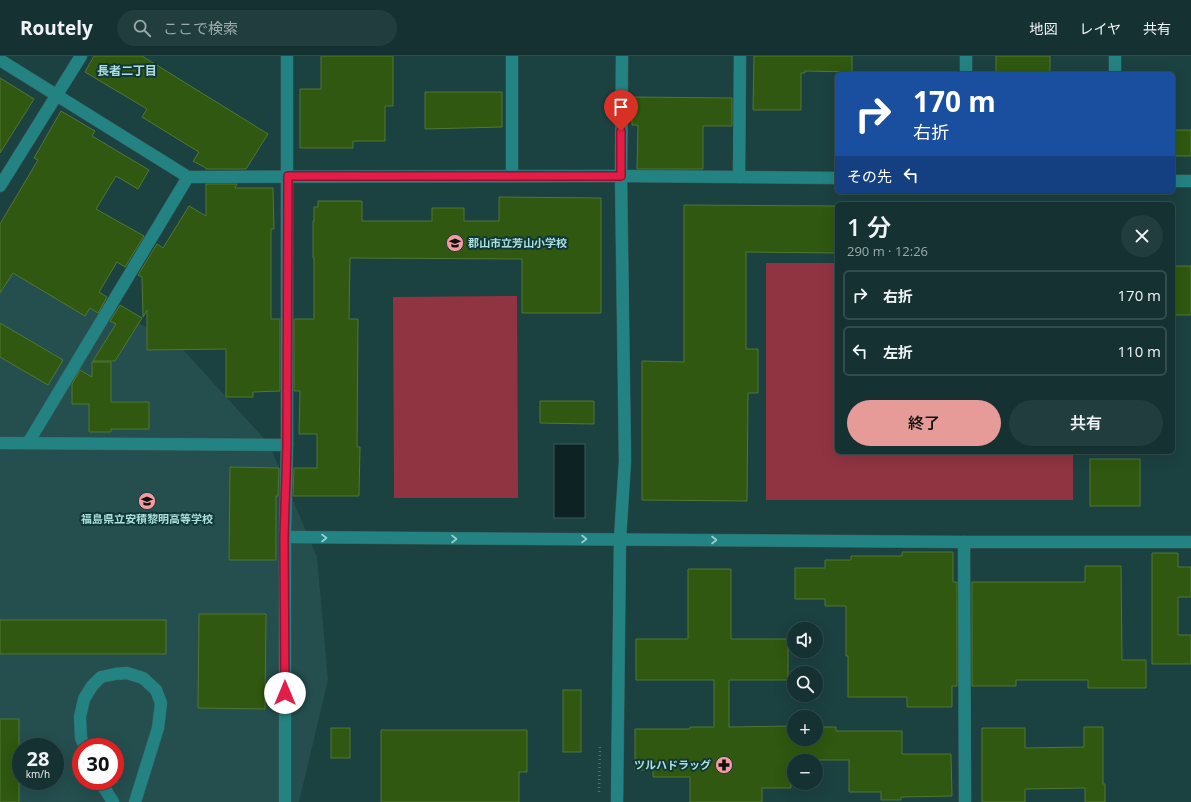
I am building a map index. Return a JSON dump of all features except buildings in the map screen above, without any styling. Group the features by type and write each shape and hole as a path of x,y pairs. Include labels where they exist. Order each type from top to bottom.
{"street":[{"path":"1,181 81,56"},
{"path":"285,802 284,538 287,445 287,56"},
{"path":"512,56 512,176"},
{"path":"617,802 620,540 625,461 621,176 622,56"},
{"path":"739,177 740,56"},
{"path":"966,56 966,72"},
{"path":"1115,56 1115,72"},
{"path":"0,60 188,177 621,176 835,178"},
{"path":"28,443 188,177"},
{"path":"1175,181 1191,181"},
{"path":"0,443 287,445"},
{"path":"284,538 1191,542"},
{"path":"964,542 965,802"},
{"path":"81,738 80,717 84,699 100,677 127,673 143,678 156,690 161,703 158,728 136,802"},
{"path":"106,790 113,802"}],"shaded area":[{"path":"766,263 835,263 835,454 1073,454 1073,500 766,500"},
{"name":"福島県立安積黎明高等学校","path":"0,272 59,281 178,344 269,444 317,557 328,680 299,802 0,802"},
{"path":"517,296 518,498 394,498 393,297"},
{"path":"554,444 585,444 585,518 554,518"}],"place":[{"name":"郡山市立芳山小学校","path":"455,243"},
{"name":"福島県立安積黎明高等学校","path":"147,501"},
{"name":"ツルハドラッグ","path":"724,765"}],"district":[{"name":"長者二丁目","path":"127,71"}],"route":[{"path":"285,693 284,538 287,445 288,176 621,176 621,131"}]}
